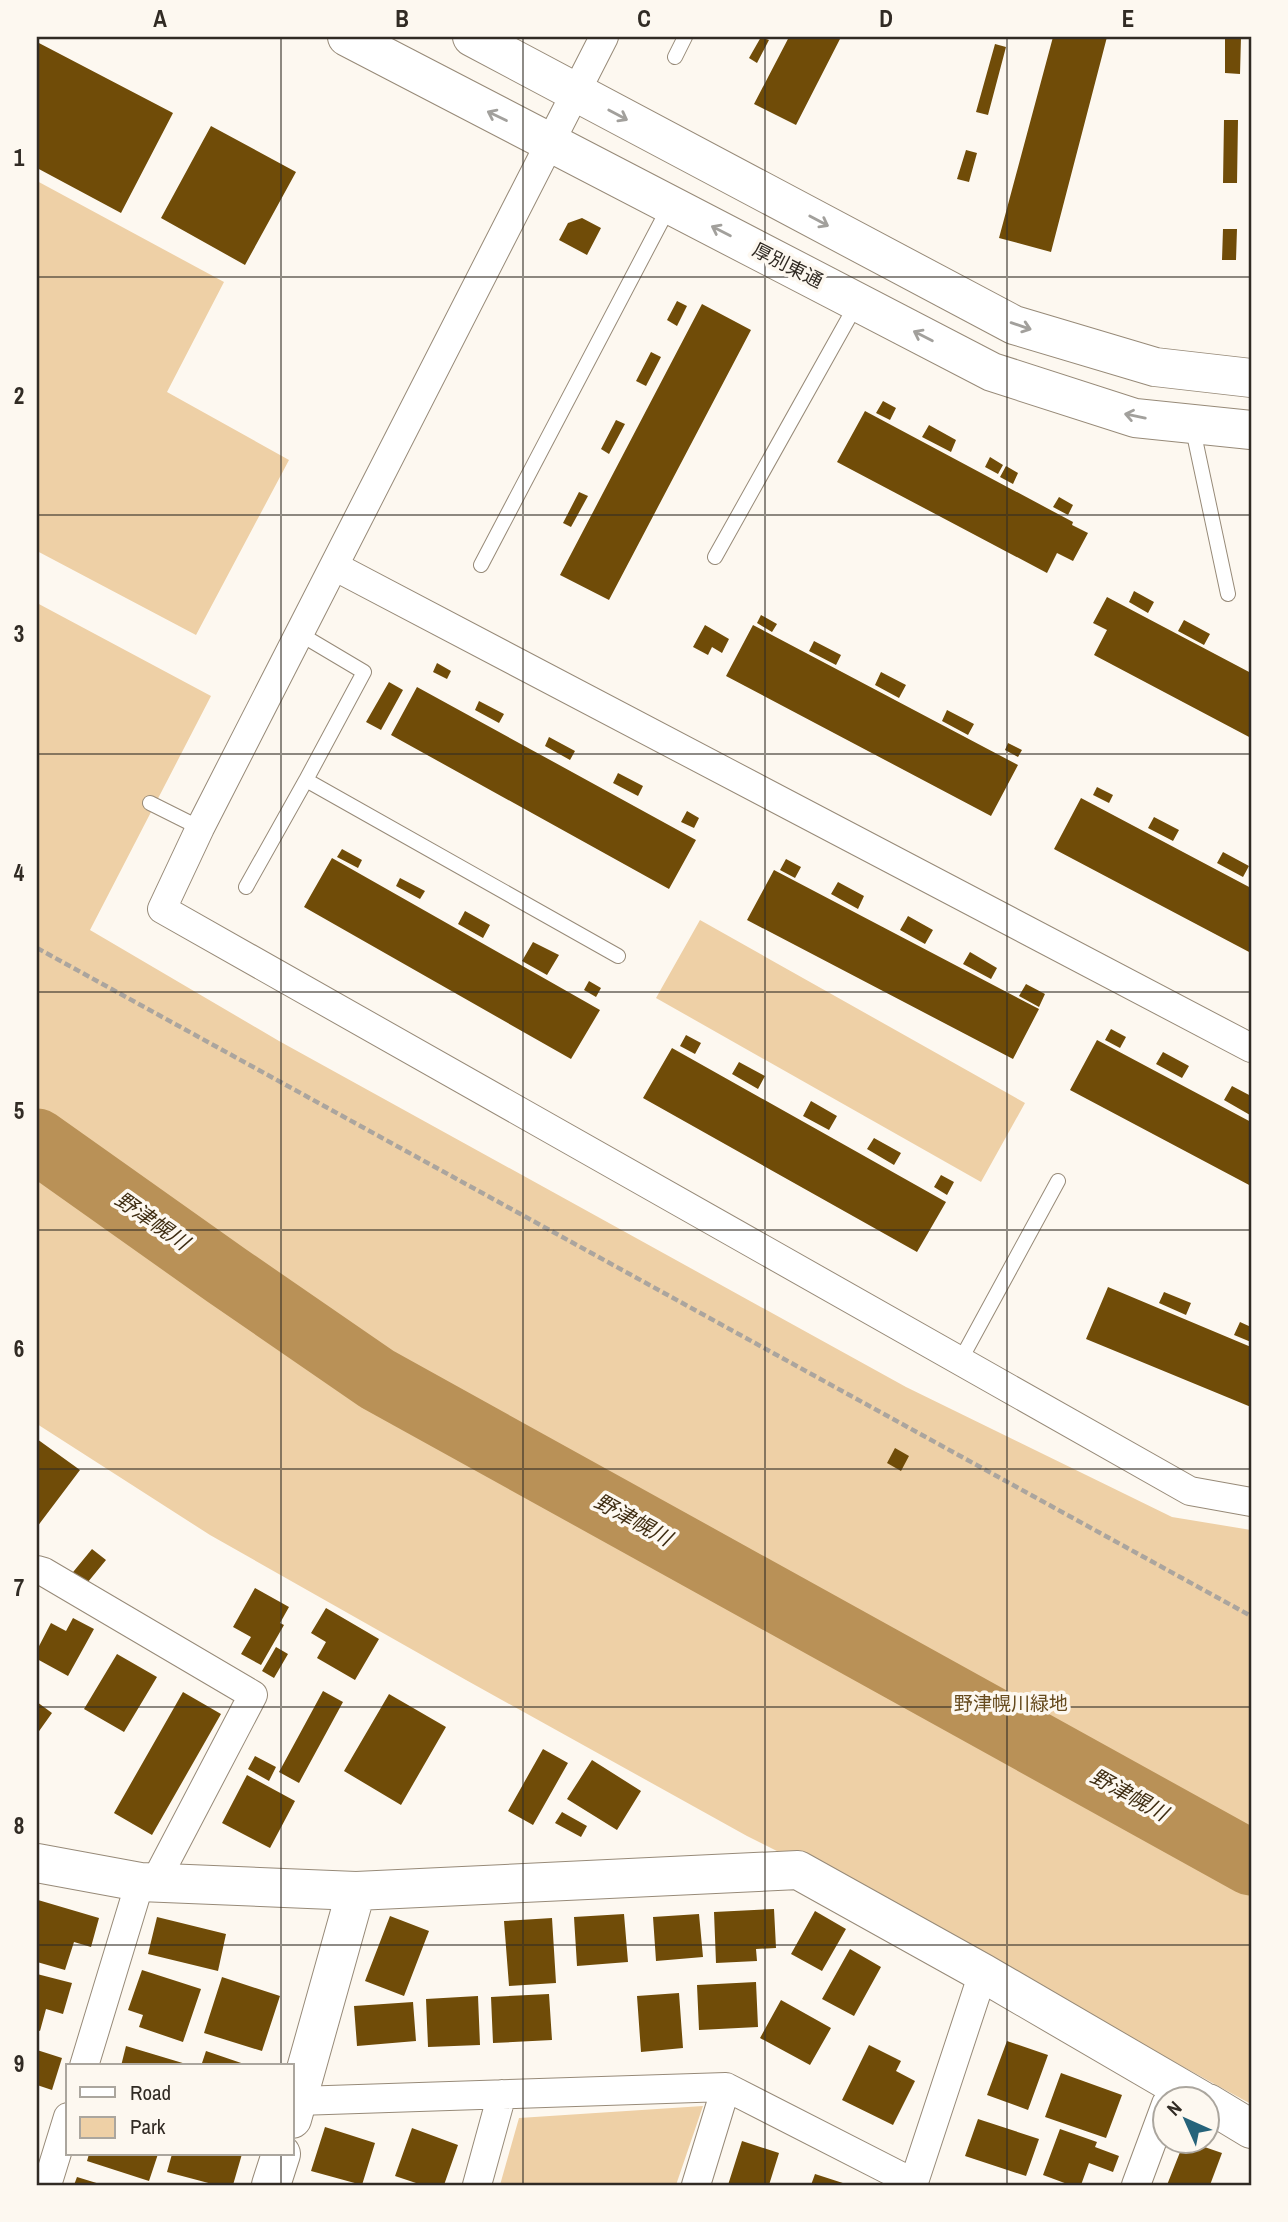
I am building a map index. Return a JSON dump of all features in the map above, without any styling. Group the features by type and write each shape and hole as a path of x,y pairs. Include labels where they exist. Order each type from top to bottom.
{"street":[{"name":"厚別東通","path":"347,37 992,372 1135,418 1251,430"},
{"path":"471,37 1014,325 1155,367 1251,378"},
{"path":"604,37 574,91 200,828 162,909 1190,1490 1251,1502"},
{"path":"334,566 1251,1048"},
{"path":"37,1570 253,1695 148,1882 85,2064"},
{"path":"37,1863 148,1882 356,1891 798,1870 983,1973 1161,2086"},
{"path":"356,1891 295,2110 502,2094 726,2087 914,2184 983,1973"},
{"path":"696,2185 726,2087"},
{"path":"477,2185 502,2094"},
{"path":"1222,2112 1251,2130"},
{"path":"47,2185 66,2123"},
{"path":"1136,2185 1152,2150"},
{"path":"271,2185 280,2156"}],"lane":[{"path":"675,57 685,37"},
{"path":"481,565 670,204"},
{"path":"715,557 858,302"},
{"path":"1192,424 1228,594"},
{"path":"246,887 365,672 300,634"},
{"path":"306,780 618,956"},
{"path":"150,803 200,828"},
{"path":"960,1361 1058,1181"}],"path":[{"path":"37,948 1251,1616"}],"green space":[{"path":"37,181 224,282 167,392 289,460 196,635 37,551"},
{"name":"野津幌川緑地","path":"37,603 211,696 90,930 279,1041 906,1387 1172,1517 1251,1530 1251,2104 932,1929 747,1836 466,1680 210,1535 37,1424"},
{"path":"700,920 1025,1103 981,1182 656,998"},
{"path":"703,2106 676,2185 500,2185 519,2118"}],"building":[{"path":"761,37 769,40 757,63 749,58"},
{"path":"789,37 841,37 796,125 754,104"},
{"path":"1053,37 1107,37 1051,252 999,238"},
{"path":"1225,37 1241,37 1240,74 1225,73"},
{"path":"37,42 173,113 121,213 37,168"},
{"path":"995,44 1006,47 988,115 976,112"},
{"path":"1224,120 1238,120 1237,183 1223,183"},
{"path":"211,126 296,172 245,265 161,218"},
{"path":"966,150 977,153 969,182 957,179"},
{"path":"582,218 601,228 587,255 559,240 568,223"},
{"path":"1223,229 1237,229 1236,260 1222,260"},
{"path":"677,301 687,306 677,326 667,320"},
{"path":"702,304 751,330 609,600 560,575"},
{"path":"651,352 661,357 646,386 636,381"},
{"path":"883,401 896,408 890,420 876,413"},
{"path":"865,411 1073,522 1072,525 1088,533 1073,561 1057,553 1047,573 837,462"},
{"path":"616,420 625,424 609,454 601,449"},
{"path":"929,425 956,440 951,452 922,437"},
{"path":"990,457 1003,465 998,474 985,467"},
{"path":"1006,466 1018,473 1013,484 1000,477"},
{"path":"579,492 588,496 571,527 563,523"},
{"path":"1059,497 1073,505 1068,515 1053,507"},
{"path":"1134,591 1154,602 1148,613 1129,602"},
{"path":"1107,597 1251,673 1251,738 1094,655 1107,630 1093,623"},
{"path":"761,615 777,624 772,632 757,623"},
{"path":"1184,620 1210,634 1204,645 1178,631"},
{"path":"705,625 729,639 722,653 712,647 708,655 693,647"},
{"path":"753,625 1018,765 991,816 726,676"},
{"path":"814,641 841,655 836,665 809,651"},
{"path":"437,663 451,671 447,679 433,672"},
{"path":"881,672 906,685 899,698 875,685"},
{"path":"389,682 403,690 381,730 366,722"},
{"path":"417,687 696,840 669,889 391,735"},
{"path":"479,701 504,714 499,723 475,710"},
{"path":"947,710 974,724 968,735 942,721"},
{"path":"549,737 575,751 570,760 545,746"},
{"path":"1008,743 1022,750 1018,757 1005,750"},
{"path":"618,773 643,786 638,796 613,783"},
{"path":"1097,787 1113,795 1109,803 1093,795"},
{"path":"1081,798 1251,888 1251,953 1054,849"},
{"path":"687,811 699,818 694,828 681,822"},
{"path":"1154,817 1179,830 1173,841 1148,828"},
{"path":"342,849 362,860 358,868 337,857"},
{"path":"1223,852 1249,866 1243,877 1217,863"},
{"path":"332,858 600,1010 571,1059 304,907"},
{"path":"786,859 801,867 795,878 780,870"},
{"path":"774,870 1039,1009 1013,1059 747,920"},
{"path":"400,878 425,891 420,899 396,886"},
{"path":"838,882 864,896 858,909 831,894"},
{"path":"465,911 490,925 483,938 458,924"},
{"path":"908,916 933,930 925,944 900,930"},
{"path":"533,942 559,955 547,975 522,961"},
{"path":"970,952 997,968 991,979 963,964"},
{"path":"589,981 601,988 596,997 584,990"},
{"path":"1026,984 1045,994 1039,1007 1019,996"},
{"path":"1111,1029 1126,1037 1120,1048 1105,1040"},
{"path":"686,1035 701,1043 695,1054 680,1046"},
{"path":"1097,1040 1251,1122 1251,1186 1070,1090"},
{"path":"672,1048 946,1202 917,1252 643,1098"},
{"path":"1163,1052 1189,1066 1182,1078 1156,1064"},
{"path":"739,1062 765,1076 758,1089 732,1074"},
{"path":"1232,1086 1251,1096 1250,1115 1224,1100"},
{"path":"811,1101 837,1116 829,1130 803,1116"},
{"path":"874,1138 901,1153 894,1165 867,1149"},
{"path":"941,1175 954,1182 947,1195 934,1187"},
{"path":"1108,1287 1251,1347 1251,1407 1086,1339"},
{"path":"1164,1292 1191,1303 1186,1315 1159,1303"},
{"path":"1240,1322 1251,1327 1251,1342 1234,1335"},
{"path":"37,1439 80,1470 37,1527"},
{"path":"895,1448 909,1456 901,1471 887,1463"},
{"path":"92,1549 106,1560 83,1588 69,1577"},
{"path":"255,1588 289,1607 280,1623 284,1625 261,1665 241,1654 251,1637 233,1627"},
{"path":"326,1608 379,1639 355,1680 317,1658 326,1642 311,1633"},
{"path":"73,1618 94,1629 68,1676 37,1659 37,1650 51,1623 66,1631"},
{"path":"276,1647 288,1654 274,1678 262,1671"},
{"path":"117,1654 157,1677 124,1732 84,1709"},
{"path":"323,1691 343,1702 299,1783 279,1772"},
{"path":"183,1692 221,1714 152,1835 114,1813"},
{"path":"389,1694 446,1727 401,1805 344,1771"},
{"path":"37,1702 52,1713 37,1734"},
{"path":"543,1749 568,1763 533,1825 508,1811"},
{"path":"255,1756 276,1767 269,1781 248,1769"},
{"path":"592,1760 641,1791 617,1830 567,1799"},
{"path":"247,1775 295,1801 270,1848 222,1823"},
{"path":"562,1812 587,1826 581,1837 555,1823"},
{"path":"38,1900 99,1918 91,1947 74,1942 65,1970 37,1962"},
{"path":"774,1909 776,1948 756,1949 757,1961 716,1963 714,1912"},
{"path":"815,1911 846,1929 822,1971 791,1954"},
{"path":"624,1914 628,1962 577,1966 574,1917"},
{"path":"699,1914 703,1957 656,1961 653,1917"},
{"path":"390,1916 429,1931 404,1996 365,1981"},
{"path":"157,1917 226,1934 218,1971 148,1954"},
{"path":"552,1918 556,1983 509,1986 504,1921"},
{"path":"850,1949 881,1967 854,2016 822,1999"},
{"path":"142,1970 201,1989 183,2042 139,2027 143,2015 128,2010"},
{"path":"37,1974 72,1983 63,2014 46,2009 40,2031 37,2030"},
{"path":"222,1977 280,1996 262,2051 204,2033"},
{"path":"756,1982 758,2027 699,2030 697,1985"},
{"path":"679,1993 683,2048 641,2052 637,1996"},
{"path":"549,1994 552,2040 493,2043 491,1997"},
{"path":"478,1996 480,2045 428,2047 426,1999"},
{"path":"781,2000 831,2028 810,2065 760,2038"},
{"path":"413,2002 416,2041 357,2046 354,2006"},
{"path":"1007,2041 1048,2055 1028,2110 987,2095"},
{"path":"869,2045 901,2061 896,2071 915,2081 893,2125 842,2100"},
{"path":"126,2046 186,2064 122,2064"},
{"path":"37,2050 62,2058 52,2090 37,2085"},
{"path":"206,2051 244,2064 202,2064"},
{"path":"1061,2073 1122,2095 1106,2138 1045,2117"},
{"path":"978,2119 1039,2139 1026,2176 965,2156"},
{"path":"325,2127 375,2143 362,2185 311,2171"},
{"path":"412,2128 458,2145 444,2185 422,2185 395,2176"},
{"path":"1060,2129 1097,2142 1095,2147 1119,2156 1113,2172 1089,2163 1081,2185 1070,2185 1043,2175"},
{"path":"742,2141 779,2153 769,2185 728,2185"},
{"path":"88,2156 157,2156 149,2181 87,2161"},
{"path":"171,2156 241,2156 233,2185 216,2185 167,2172"},
{"path":"1178,2156 1221,2156 1210,2185 1167,2185"},
{"path":"815,2174 849,2185 811,2185"},
{"path":"77,2177 103,2185 74,2185"}],"waterway":[{"name":"野津幌川","path":"37,1141 377,1379 1251,1863"}]}
